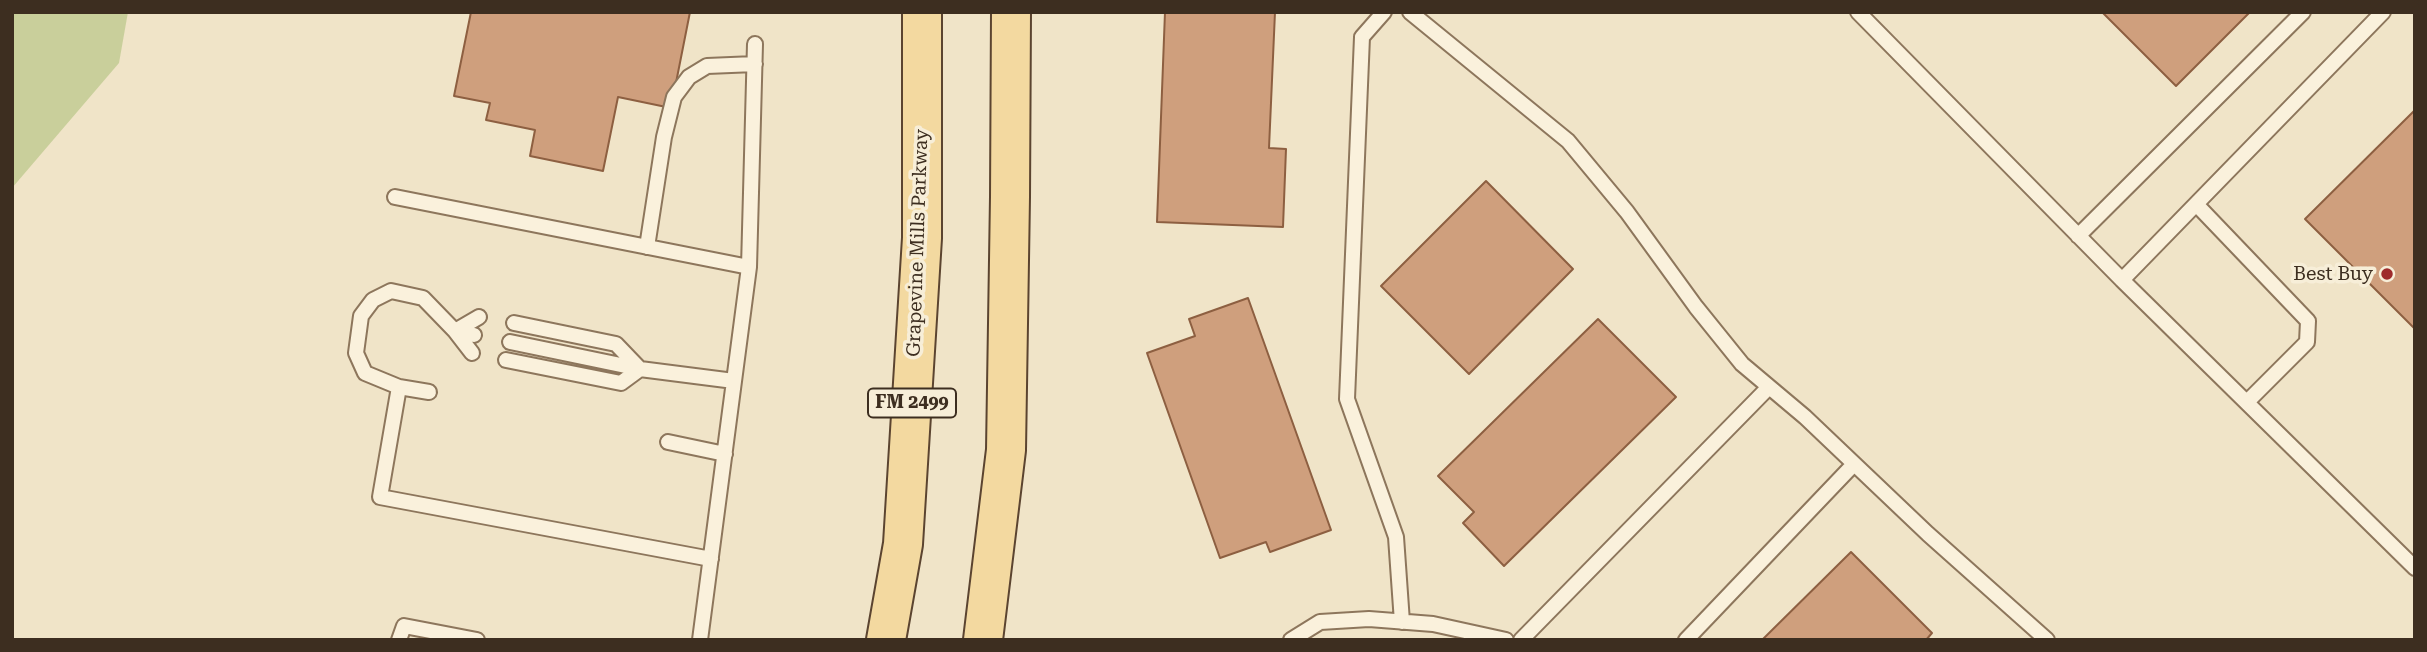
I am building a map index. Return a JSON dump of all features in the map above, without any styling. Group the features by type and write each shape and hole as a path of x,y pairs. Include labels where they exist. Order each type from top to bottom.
{"main road":[{"name":"Grapevine Mills Parkway","path":"886,640 903,544 922,238 922,12"},
{"path":"983,640 1006,450 1011,12"}],"lane":[{"path":"1384,12 1362,37 1347,399 1396,537 1402,622"},
{"path":"1410,12 1568,141 1628,212 1696,307 1742,364 2047,640"},
{"path":"1858,12 2122,280 2415,568"},
{"path":"2078,236 2303,12"},
{"path":"2122,280 2383,12"},
{"path":"701,640 749,267 755,44"},
{"path":"647,247 664,137 674,96 689,76 706,66 755,64"},
{"path":"395,197 749,267"},
{"path":"2196,204 2308,321 2307,342 2247,402"},
{"path":"429,392 399,387 365,373 356,353 361,316 373,300 391,291 423,298 472,353"},
{"path":"455,331 479,317"},
{"path":"514,324 616,344 640,369"},
{"path":"455,331 474,335"},
{"path":"510,342 640,369 734,381"},
{"path":"506,360 621,383 640,369"},
{"path":"399,387 380,497 711,559"},
{"path":"1521,640 1769,387"},
{"path":"668,442 725,454"},
{"path":"1686,640 1854,464"},
{"path":"1291,640 1320,622 1369,619 1433,624 1506,640"},
{"path":"399,640 404,626 477,640"}],"green space":[{"path":"12,12 128,12 119,63 12,188"}],"building":[{"path":"471,12 690,12 671,108 618,97 603,171 530,156 535,130 486,120 490,103 454,96"},
{"path":"1165,12 1275,12 1269,148 1286,149 1283,227 1157,222"},
{"path":"2102,12 2250,12 2176,86"},
{"name":"Best Buy","path":"2415,110 2415,329 2305,219"},
{"path":"1486,181 1573,269 1469,374 1381,286"},
{"path":"1248,298 1331,530 1270,552 1266,542 1220,558 1147,353 1195,336 1189,319"},
{"path":"1598,319 1676,397 1504,566 1463,523 1474,512 1438,476"},
{"path":"1851,552 1932,633 1926,640 1762,640"}],"place":[{"name":"Best Buy","path":"2387,274"}]}
